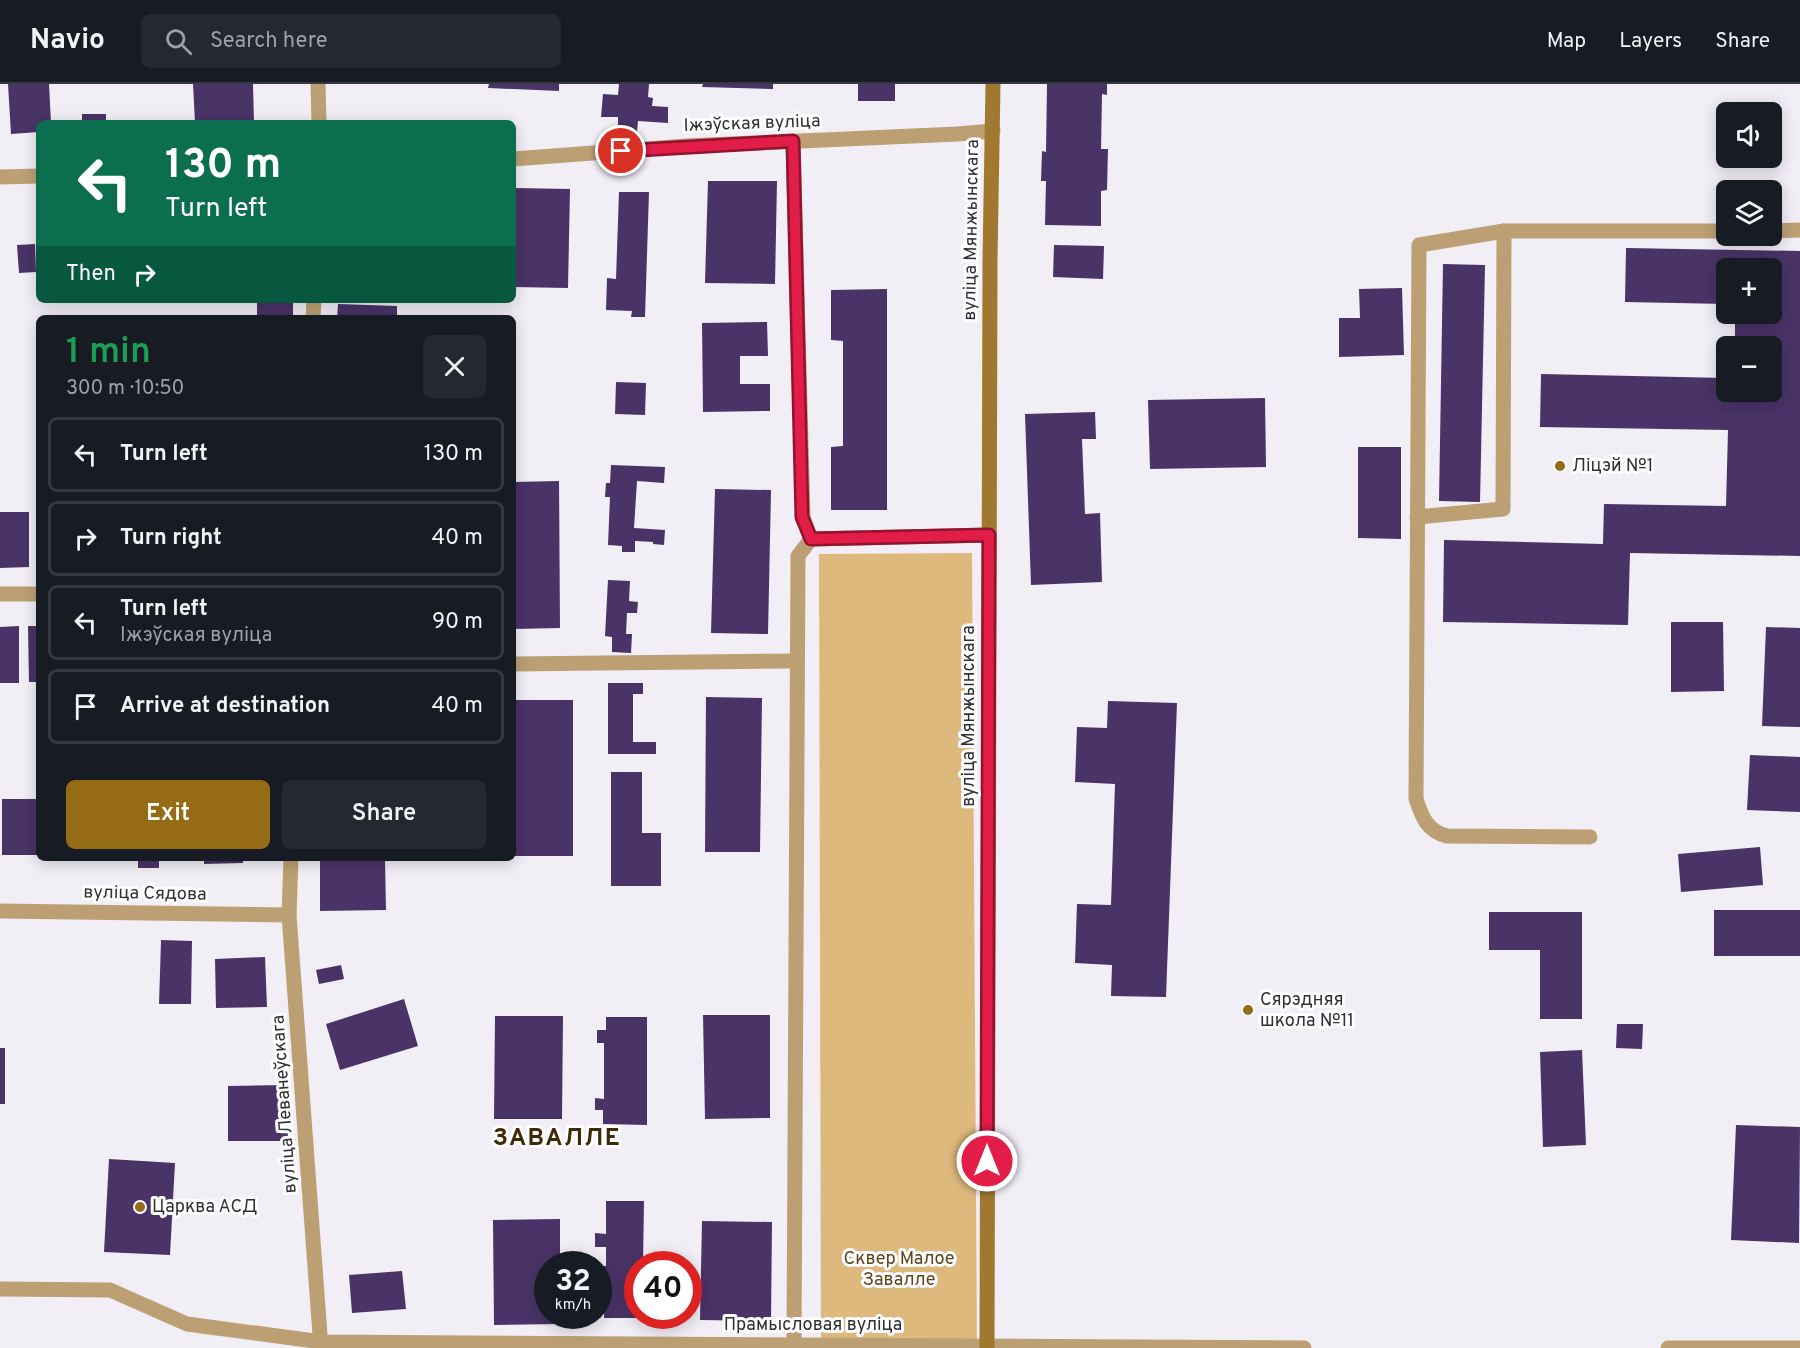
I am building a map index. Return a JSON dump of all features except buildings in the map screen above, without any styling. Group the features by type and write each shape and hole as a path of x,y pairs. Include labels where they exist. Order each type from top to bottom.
{"street":[{"path":"318,84 319,120"},
{"name":"вуліца Мянжынскага","path":"987,1347 990,261 993,84"},
{"name":"Іжэўская вуліца","path":"516,159 686,146 993,131"},
{"path":"793,141 802,517 811,539"},
{"path":"0,177 36,176"},
{"path":"1782,231 1800,230"},
{"path":"1418,517 1503,509 1504,231"},
{"path":"1590,837 1447,836 1434,833 1423,820 1416,799 1419,244 1504,231 1716,231"},
{"path":"811,539 989,535"},
{"path":"794,1345 798,556 811,539"},
{"path":"0,594 36,594"},
{"path":"516,664 797,661"},
{"name":"вуліца Леванеўскага","path":"291,861 289,915 321,1345"},
{"name":"вуліца Сядова","path":"0,911 289,915"},
{"name":"Прамысловая вуліца","path":"0,1288 110,1290 187,1324 321,1345 1304,1348"},
{"path":"1668,1348 1800,1348"}],"green space":[{"name":"Сквер Малое Завалле","path":"972,553 977,1348 821,1348 819,554"}],"place":[{"name":"Ліцэй №1","path":"1560,466"},
{"name":"Сярэдняя школа №11","path":"1248,1010"},
{"name":"Царква АСД","path":"140,1207"}],"district":[{"name":"ЗАВАЛЛЕ","path":"557,1139"}],"route":[{"path":"621,151 793,141 802,517 811,539 989,535 987,1161"}]}
